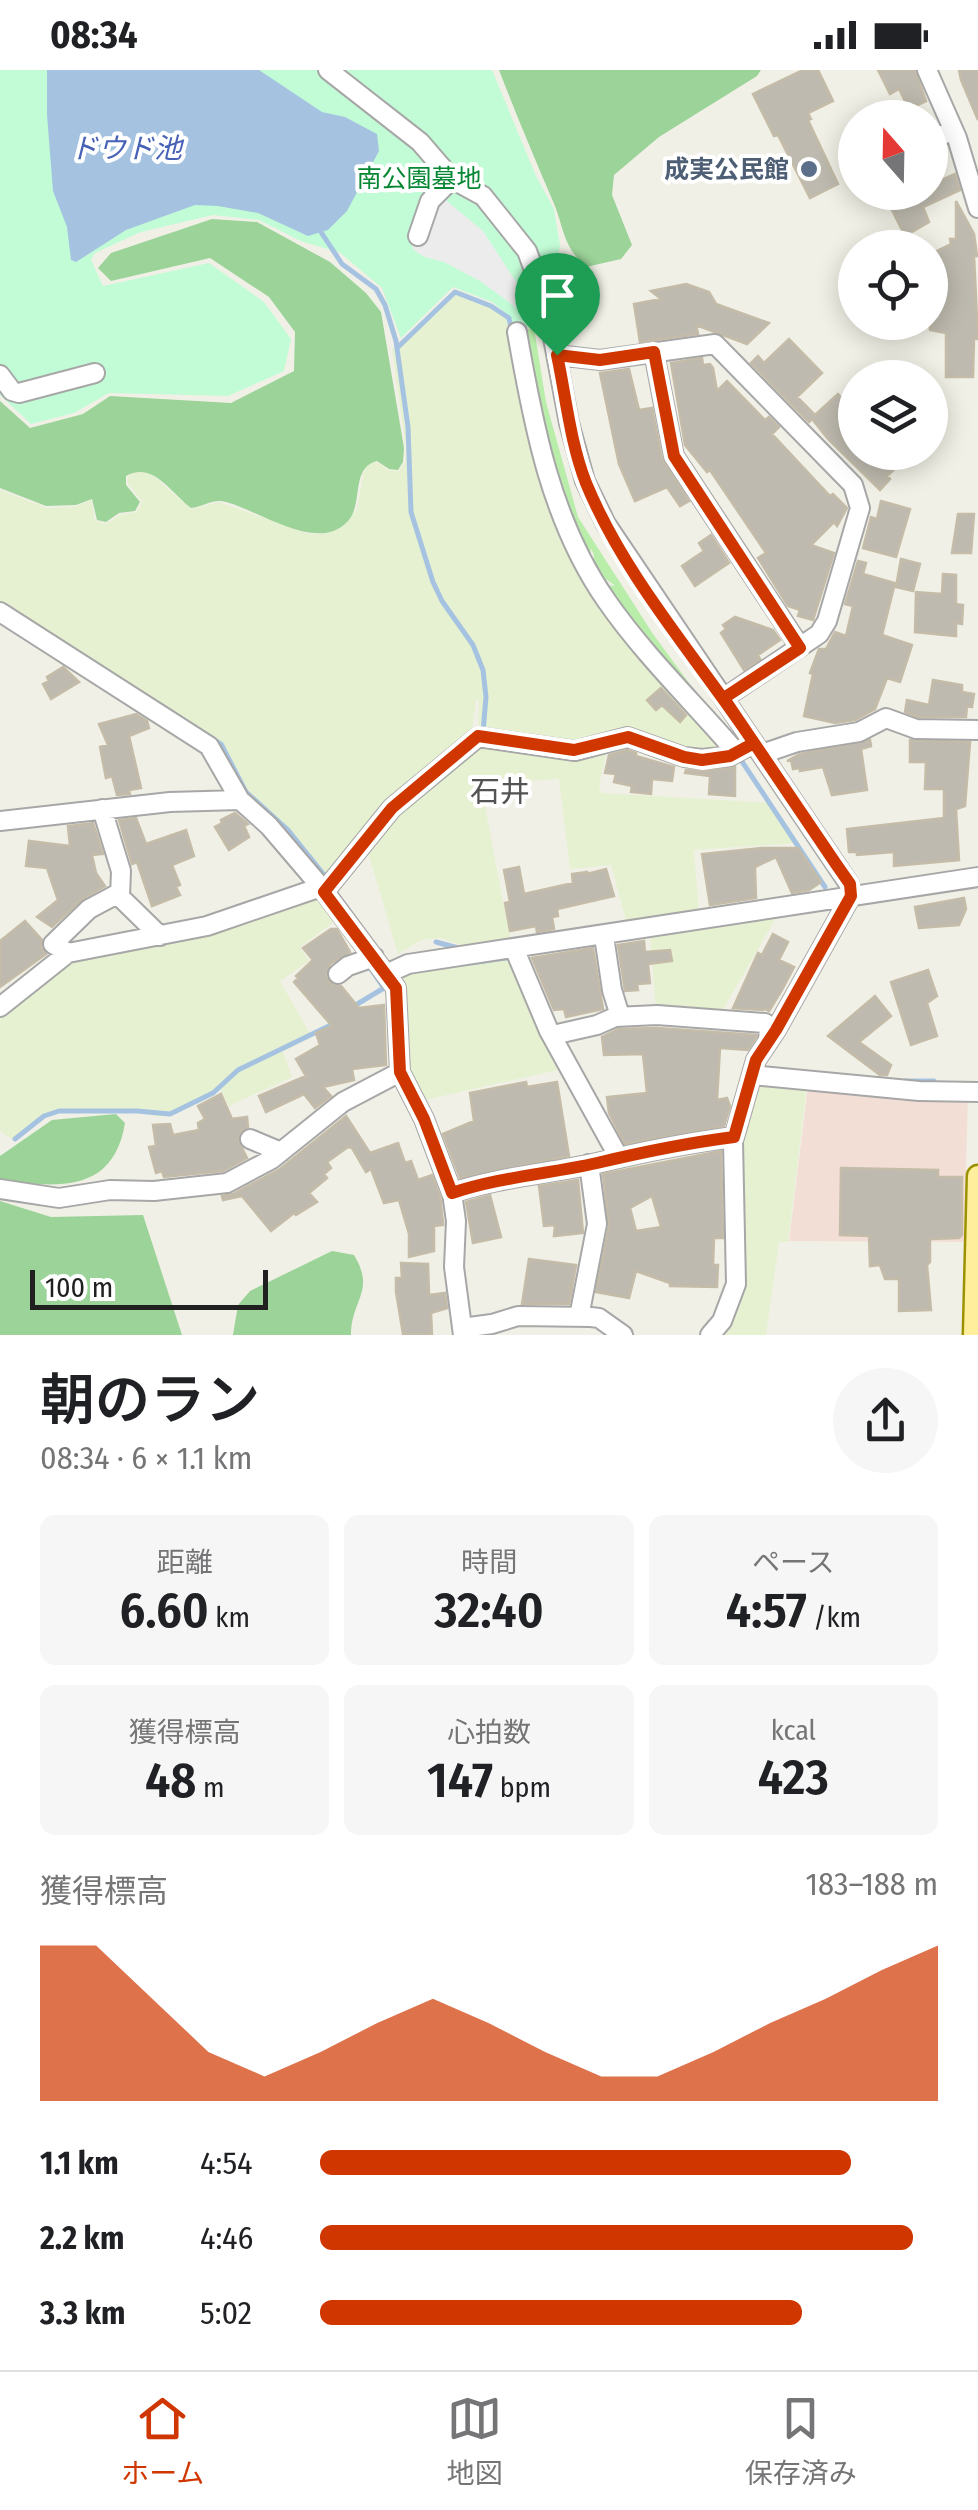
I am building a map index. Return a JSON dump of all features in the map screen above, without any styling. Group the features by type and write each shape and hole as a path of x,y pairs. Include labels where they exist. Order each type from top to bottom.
{"main road":[{"path":"974,1335 978,1176"}],"street":[{"path":"328,70 420,142 452,178 483,196 527,250 547,306 581,466 606,524 850,884 851,896 756,1060 734,1137 736,1284 722,1321 710,1335"},
{"path":"927,70 953,130 978,208"},
{"path":"948,132 953,130"},
{"path":"418,236 430,202 452,178"},
{"path":"517,332 547,475 593,580 641,644 736,752"},
{"path":"557,355 600,360 715,344 853,485 860,508 827,621 819,634 724,698"},
{"path":"654,352 674,456 800,648"},
{"path":"0,375 19,393 95,373"},
{"path":"0,612 209,746 240,800 269,826 323,889 396,988 400,1072 424,1119 452,1193 456,1220 454,1268 463,1331 518,1316 579,1316 598,1318 622,1335"},
{"path":"0,1008 68,953 207,926 323,889 392,808 478,736 574,750 628,737 702,760 853,734 886,718 916,729 978,730"},
{"path":"0,821 170,802 240,800"},
{"path":"102,809 120,872 120,898 160,936"},
{"path":"386,974 408,964 978,877"},
{"path":"68,953 53,944 89,909 119,893"},
{"path":"604,936 617,1016"},
{"path":"514,948 538,1008 618,1156"},
{"path":"338,974 348,966 374,958"},
{"path":"553,1035 617,1016 657,1015 765,1024 769,1026 768,1042"},
{"path":"0,1188 59,1198 110,1190 154,1191 227,1183 281,1152 343,1102 400,1072"},
{"path":"752,1075 978,1092"},
{"path":"452,1193 495,1180 669,1145 734,1137"},
{"path":"250,1139 281,1152"},
{"path":"579,1316 597,1224 589,1164"}],"shaded area":[{"path":"442,197 483,231 528,300 533,320 480,281 413,249 411,241"},
{"path":"808,1086 968,1093 964,1242 789,1241"}],"green space":[{"name":"南公園墓地","path":"0,70 492,70 554,209 560,245 556,270 532,299 533,326 514,331 511,317 492,302 453,287 401,338 382,288 339,252 303,242 259,220 213,215 141,232 95,253 91,260 103,286 209,263 264,302 291,339 284,371 228,396 109,393 74,413 31,424 0,395"},
{"path":"499,70 761,70 659,137 614,175 612,195 632,245 621,259 586,267 568,243"},
{"path":"212,219 257,222 330,262 366,293 381,312 404,448 398,470 377,461 369,465 360,478 348,521 335,530 320,533 285,526 221,501 191,508 161,480 145,472 126,476 126,485 140,502 135,511 119,513 106,522 97,520 92,499 76,505 46,506 0,488 0,401 30,428 83,414 110,396 231,403 294,371 295,332 269,297 210,258 111,281 98,268 111,253"},
{"path":"454,291 492,304 510,318 529,419 587,578 724,747 712,757 645,739 576,749 478,732 476,700 471,737 326,884 243,795 219,747 0,605 0,490 47,508 77,506 91,500 95,520 106,524 120,515 136,512 142,501 128,484 128,476 138,471 149,472 191,509 219,502 305,533 323,534 342,527 357,509 368,464 377,462 388,470 399,471 405,463 392,350"},
{"path":"534,328 546,402 578,517 653,634 736,747 599,584 615,586 597,572 591,549 589,564 539,431 551,447 538,425 520,330"},
{"path":"477,739 543,745 609,741 599,786 602,793 772,803 799,843 694,850 699,913 627,924 611,865 570,869 559,779 523,781 482,790 510,939 502,940 503,945 467,947 440,938 421,940 398,954 366,846 387,817"},
{"path":"317,893 338,919 300,947 309,961 280,981 311,1036 283,1052 292,1077 229,1106 220,1089 171,1115 59,1113 44,1118 15,1141 0,1131 0,1011 60,963 107,950 107,956 112,957 113,949 200,932 202,936 245,917 247,922 257,921 255,914"},
{"path":"778,915 719,1016 656,1011 650,935"},
{"path":"514,953 567,1068 420,1101 405,1071 399,975"},
{"path":"754,1083 807,1085 788,1242 779,1242 766,1335 717,1335 725,1324 738,1142"},
{"path":"116,1114 125,1123 118,1146 95,1175 61,1184 0,1180 0,1156 52,1120"},
{"path":"0,1201 51,1217 143,1215 182,1335 0,1335"},
{"path":"332,1251 354,1255 363,1278 351,1335 233,1335 238,1305 250,1291"}],"water":[{"name":"ドウド池","path":"47,70 259,70 322,112 345,117 377,134 379,151 347,211 328,230 308,236 258,213 195,205 126,230 76,262 71,260 67,227 53,191"}],"building":[{"path":"803,70 818,70 833,101 808,113 808,120 838,184 810,198 753,94"},
{"path":"878,70 915,70 926,100 904,100 899,89 890,94"},
{"path":"959,70 978,70 978,120 961,80"},
{"path":"955,174 960,190 948,196 948,177"},
{"path":"956,201 974,234 977,256 978,339 974,339 973,377 948,377 948,246 950,239 956,239"},
{"path":"892,210 924,210 929,222 915,230 902,230"},
{"path":"686,284 709,292 716,304 769,323 747,344 696,325 698,334 640,342 634,304 661,299 651,291"},
{"path":"789,339 822,373 797,397 815,415 838,394 838,449 751,363 758,356 764,363"},
{"path":"702,358 703,365 713,368 717,391 727,381 765,420 769,417 779,427 772,434 830,496 833,494 847,508 837,526 834,522 811,545 834,553 813,620 798,616 800,610 788,606 758,558 766,553 710,470 707,472 685,445 671,363"},
{"path":"629,369 639,410 652,408 662,459 689,501 680,506 667,487 635,501 619,464 600,373"},
{"path":"860,470 894,470 880,490"},
{"path":"881,501 910,509 896,557 863,548 871,517 877,519"},
{"path":"958,514 974,514 971,553 952,553"},
{"path":"711,535 729,563 695,586 682,566 704,551 699,543"},
{"path":"901,559 920,564 913,591 896,587"},
{"path":"858,561 866,563 863,574 895,583 882,635 912,645 900,682 887,678 875,709 855,720 835,723 804,716 813,674 810,673 819,649 826,649 835,632 846,636 853,606 845,604"},
{"path":"943,574 956,575 956,604 963,605 962,624 956,623 956,636 915,632 916,592 942,594"},
{"path":"735,617 773,630 780,640 744,670 721,633 726,629 723,625"},
{"path":"63,667 79,682 51,699 43,684"},
{"path":"933,680 962,685 962,692 974,694 966,717 918,717 905,712 907,700 929,705"},
{"path":"661,688 686,715 680,722 662,705 656,710 647,700"},
{"path":"136,714 147,721 149,728 129,736 141,788 117,795 112,776 106,778 100,747 108,745 99,724"},
{"path":"870,740 871,746 861,749 867,790 832,795 823,767 800,771 793,769 791,760 787,761 800,754"},
{"path":"910,740 970,742 965,806 956,809 959,860 894,866 894,852 849,852 847,829 944,818 944,789 925,789 926,762 910,762"},
{"path":"627,750 674,767 672,781 652,779 651,794 631,792 632,786 614,782 616,774 605,773 609,755"},
{"path":"735,767 735,796 709,794 710,776 685,773 686,770"},
{"path":"235,813 248,824 244,826 249,837 229,850 215,827"},
{"path":"136,818 146,844 186,830 194,856 172,865 180,895 152,906 137,862 132,864 119,820"},
{"path":"93,823 103,854 92,855 96,873 105,886 81,900 52,927 37,917 58,900 47,868 26,866 29,841 70,846 68,826"},
{"path":"798,848 821,882 809,890 792,893 776,857 755,867 756,898 710,905 702,854"},
{"path":"519,867 524,894 573,883 572,874 606,869 614,896 557,909 558,916 552,917 554,929 537,932 536,926 510,931 504,870"},
{"path":"964,898 966,909 959,925 919,928 915,907"},
{"path":"25,921 42,940 41,948 46,954 0,987 0,941"},
{"path":"337,929 350,952 330,964 326,977 333,985 341,986 359,1008 384,1005 386,1065 352,1069 354,1080 323,1087 331,1096 315,1108 304,1094 266,1112 259,1096 306,1076 296,1059 320,1045 316,1033 332,1026 294,982 313,960 303,948"},
{"path":"773,934 788,942 779,960 794,967 782,990 769,1011 733,1008 758,953 762,955"},
{"path":"644,941 645,952 670,950 672,961 648,964 650,983 637,984 638,990 625,991 618,945"},
{"path":"593,948 603,1009 566,1017 564,1009 554,1010 532,958"},
{"path":"928,970 937,996 927,1003 937,1036 911,1045 891,982"},
{"path":"875,996 891,1016 859,1042 891,1065 887,1075 880,1075 828,1036"},
{"path":"657,1028 756,1038 748,1050 720,1048 717,1100 727,1098 730,1106 724,1126 625,1144 609,1113 607,1097 647,1093 643,1054 604,1055 602,1037 618,1029"},
{"path":"526,1082 527,1087 557,1082 569,1156 460,1178 443,1134 474,1121 470,1093"},
{"path":"221,1094 232,1119 247,1117 248,1127 238,1140 247,1158 223,1171 164,1177 162,1171 156,1173 149,1147 156,1146 153,1125 170,1124 173,1135 199,1130 198,1123 205,1119 198,1106"},
{"path":"346,1116 370,1153 398,1143 405,1163 411,1161 418,1180 432,1175 440,1196 443,1222 434,1226 434,1251 409,1257 409,1234 399,1200 384,1203 371,1169 366,1172 348,1147 327,1162 331,1168 324,1174 327,1178 309,1193 317,1202 271,1231 242,1196 223,1200 222,1196 280,1169"},
{"path":"721,1151 723,1238 714,1238 713,1265 718,1265 717,1287 670,1286 636,1271 629,1298 596,1292 609,1226 603,1174","holes":["652,1196 661,1227 636,1231 630,1208"]},
{"path":"841,1168 938,1170 938,1177 962,1177 962,1235 930,1239 927,1265 931,1310 899,1311 899,1279 885,1279 880,1265 870,1266 869,1236 840,1235"},
{"path":"578,1180 583,1233 554,1236 555,1225 544,1226 539,1186"},
{"path":"490,1195 501,1237 473,1243 466,1202"},
{"path":"529,1259 576,1265 572,1288 568,1287 572,1290 569,1304 522,1304"},
{"path":"401,1263 428,1264 429,1295 445,1293 447,1308 431,1313 432,1335 403,1334 396,1292 396,1278 402,1278"}],"waterway":[{"path":"317,226 342,264 376,289 385,305 396,341 408,427 411,512 433,582 473,645 483,670 483,732"},
{"path":"397,348 455,292 491,306 509,318 512,333"},
{"path":"159,704 221,744 246,792 288,830 325,876 329,873"},
{"path":"741,760 825,887"},
{"path":"436,942 462,949"},
{"path":"462,964 514,957"},
{"path":"354,1006 384,988 371,969"},
{"path":"15,1139 44,1116 59,1111 170,1114 213,1093 238,1070 335,1023"},
{"path":"905,1081 934,1081"}],"place":[{"name":"成実公民館","path":"809,169"}],"district":[{"name":"石井","path":"500,792"}],"route":[{"path":"654,352 674,456 800,648 724,698 850,884 851,896 756,1060 734,1137 669,1145 476,1184 452,1193 424,1119 400,1072 396,988 324,892 392,808 478,736 574,750 628,737 666,752 702,760 730,756 754,743 630,565 606,524 585,480 569,423 557,355 600,360 654,352"}]}
